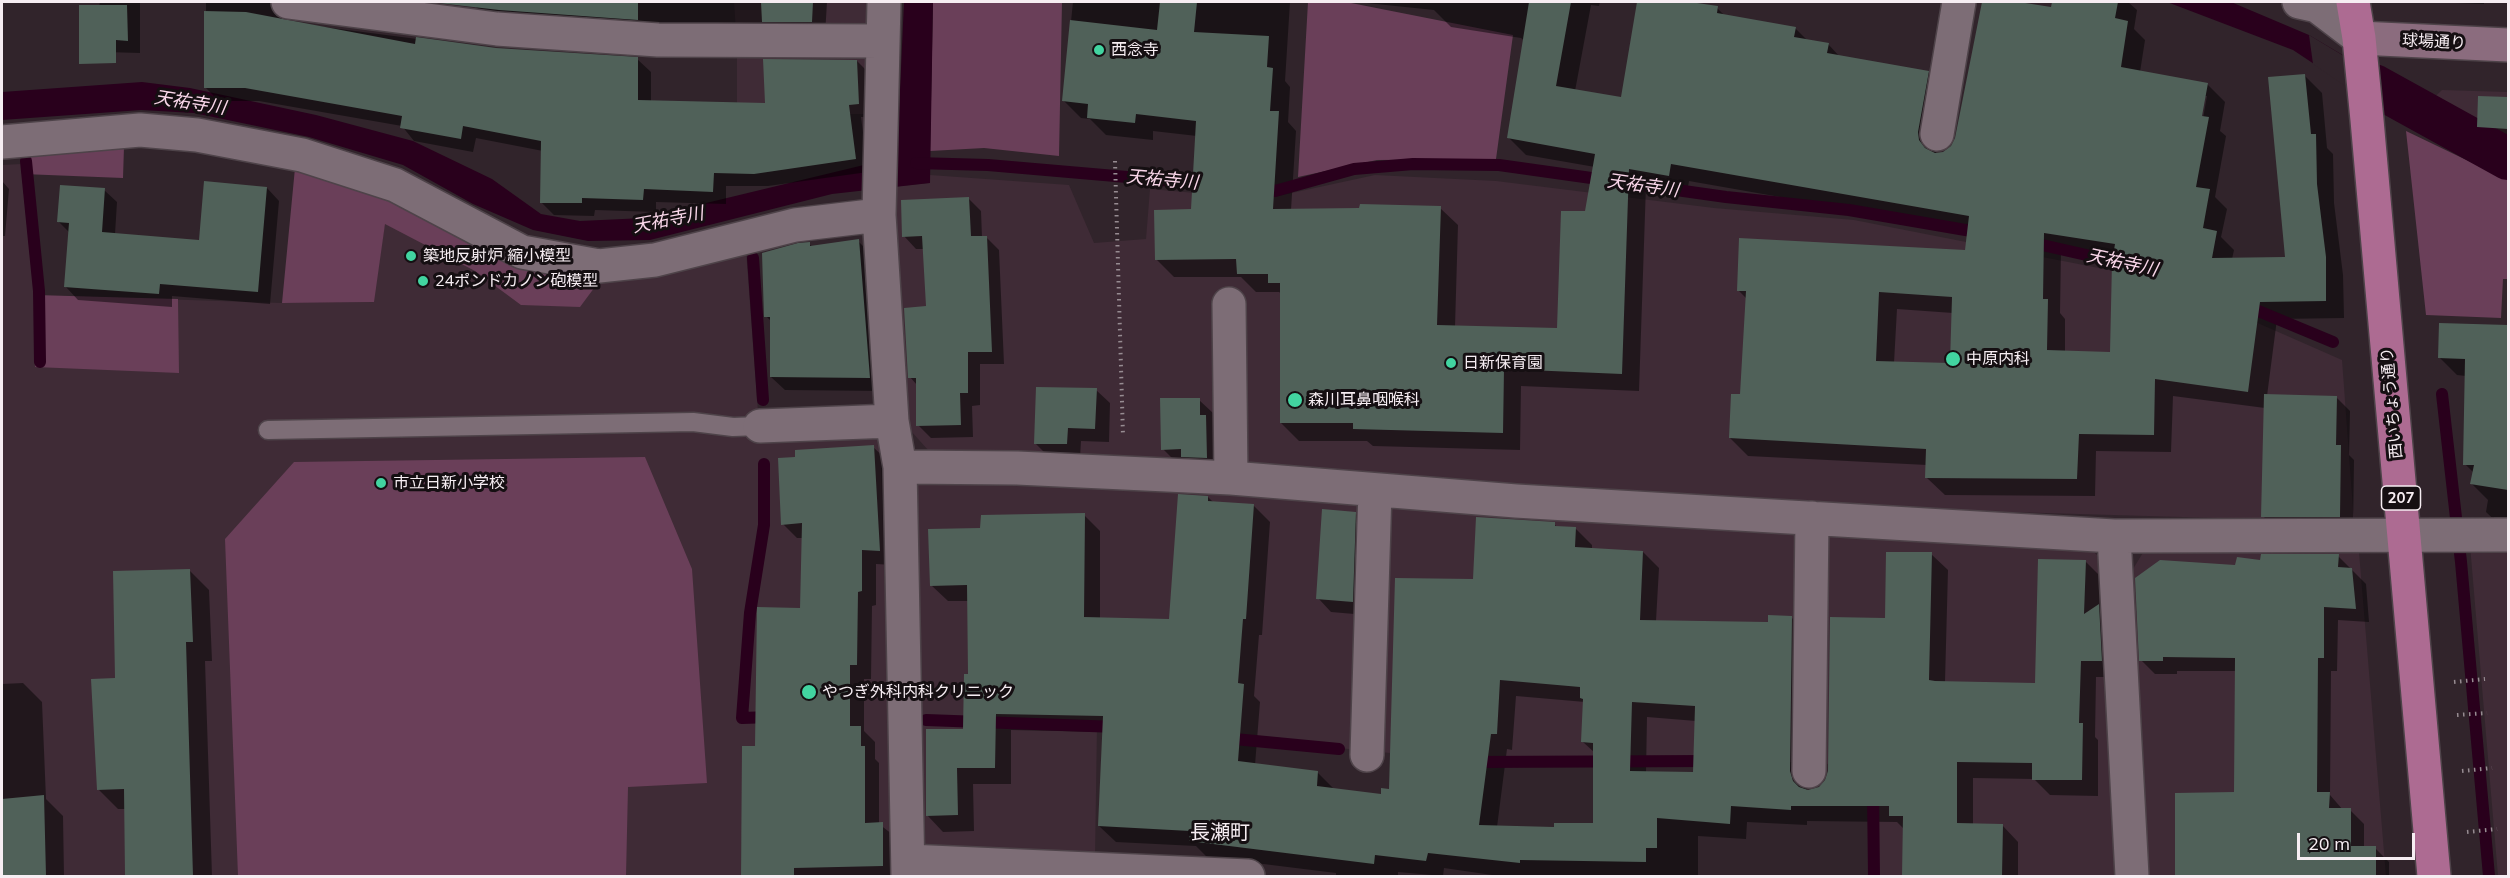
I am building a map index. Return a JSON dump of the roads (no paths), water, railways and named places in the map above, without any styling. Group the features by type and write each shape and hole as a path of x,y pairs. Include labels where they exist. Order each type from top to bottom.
{"highway":[{"name":"西いちょう通り","path":"2353,2 2360,38 2434,876"}],"street":[{"path":"288,2 497,29 658,40 882,42"},
{"path":"884,2 879,188 892,421 900,467 908,869 1248,876"},
{"path":"1937,134 1959,2"},
{"path":"2299,2 2317,6 2360,38"},
{"name":"球場通り","path":"2360,38 2508,45"},
{"path":"2,142 140,130 197,135 302,155 395,185 522,252 599,266 655,260 795,225 879,188"},
{"path":"1229,304 1232,478"},
{"path":"760,426 892,421"},
{"path":"900,467 1017,468 1232,478 1376,490 2114,536 2508,536"},
{"path":"1367,755 1376,490"},
{"path":"1809,765 1812,518"},
{"path":"2114,536 2132,876"}],"lane":[{"path":"268,430 693,422 733,427 760,426"}],"water":[{"path":"904,2 933,2 930,183 832,194 650,240 588,241 533,230 473,204 403,165 309,137 194,113 141,110 2,120 2,92 142,82 190,88 316,115 413,141 492,179 541,214 580,221 644,218 897,157"},
{"path":"2167,2 2231,2 2309,35 2430,107 2412,129 2293,50"}],"waterway":[{"path":"2374,85 2508,159"},
{"path":"26,161 39,291 40,362"},
{"name":"天祐寺川","path":"916,163 988,165 1208,184"},
{"name":"天祐寺川","path":"1258,189 1275,191 1354,169 1413,164 1499,165 1726,197 1849,210 1983,233"},
{"name":"天祐寺川","path":"2029,242 2126,264"},
{"path":"753,258 763,400"},
{"name":"天祐寺川","path":"2244,305 2333,342"},
{"path":"2442,394 2461,562 2489,876"},
{"path":"764,464 764,525 750,613 742,718 771,717"},
{"path":"926,720 1117,727"},
{"path":"1224,738 1339,749"},
{"path":"1473,762 1710,761"},
{"path":"1873,791 1874,876"}],"place":[{"name":"西念寺","path":"1099,50"},
{"name":"築地反射炉 縮小模型","path":"411,256"},
{"name":"24ポンドカノン砲模型","path":"423,281"},
{"name":"中原内科","path":"1953,359"},
{"name":"日新保育園","path":"1451,363"},
{"name":"森川耳鼻咽喉科","path":"1295,400"},
{"name":"市立日新小学校","path":"381,483"},
{"name":"やつぎ外科内科クリニック","path":"809,692"}],"district":[{"name":"長瀬町","path":"1220,833"}]}
